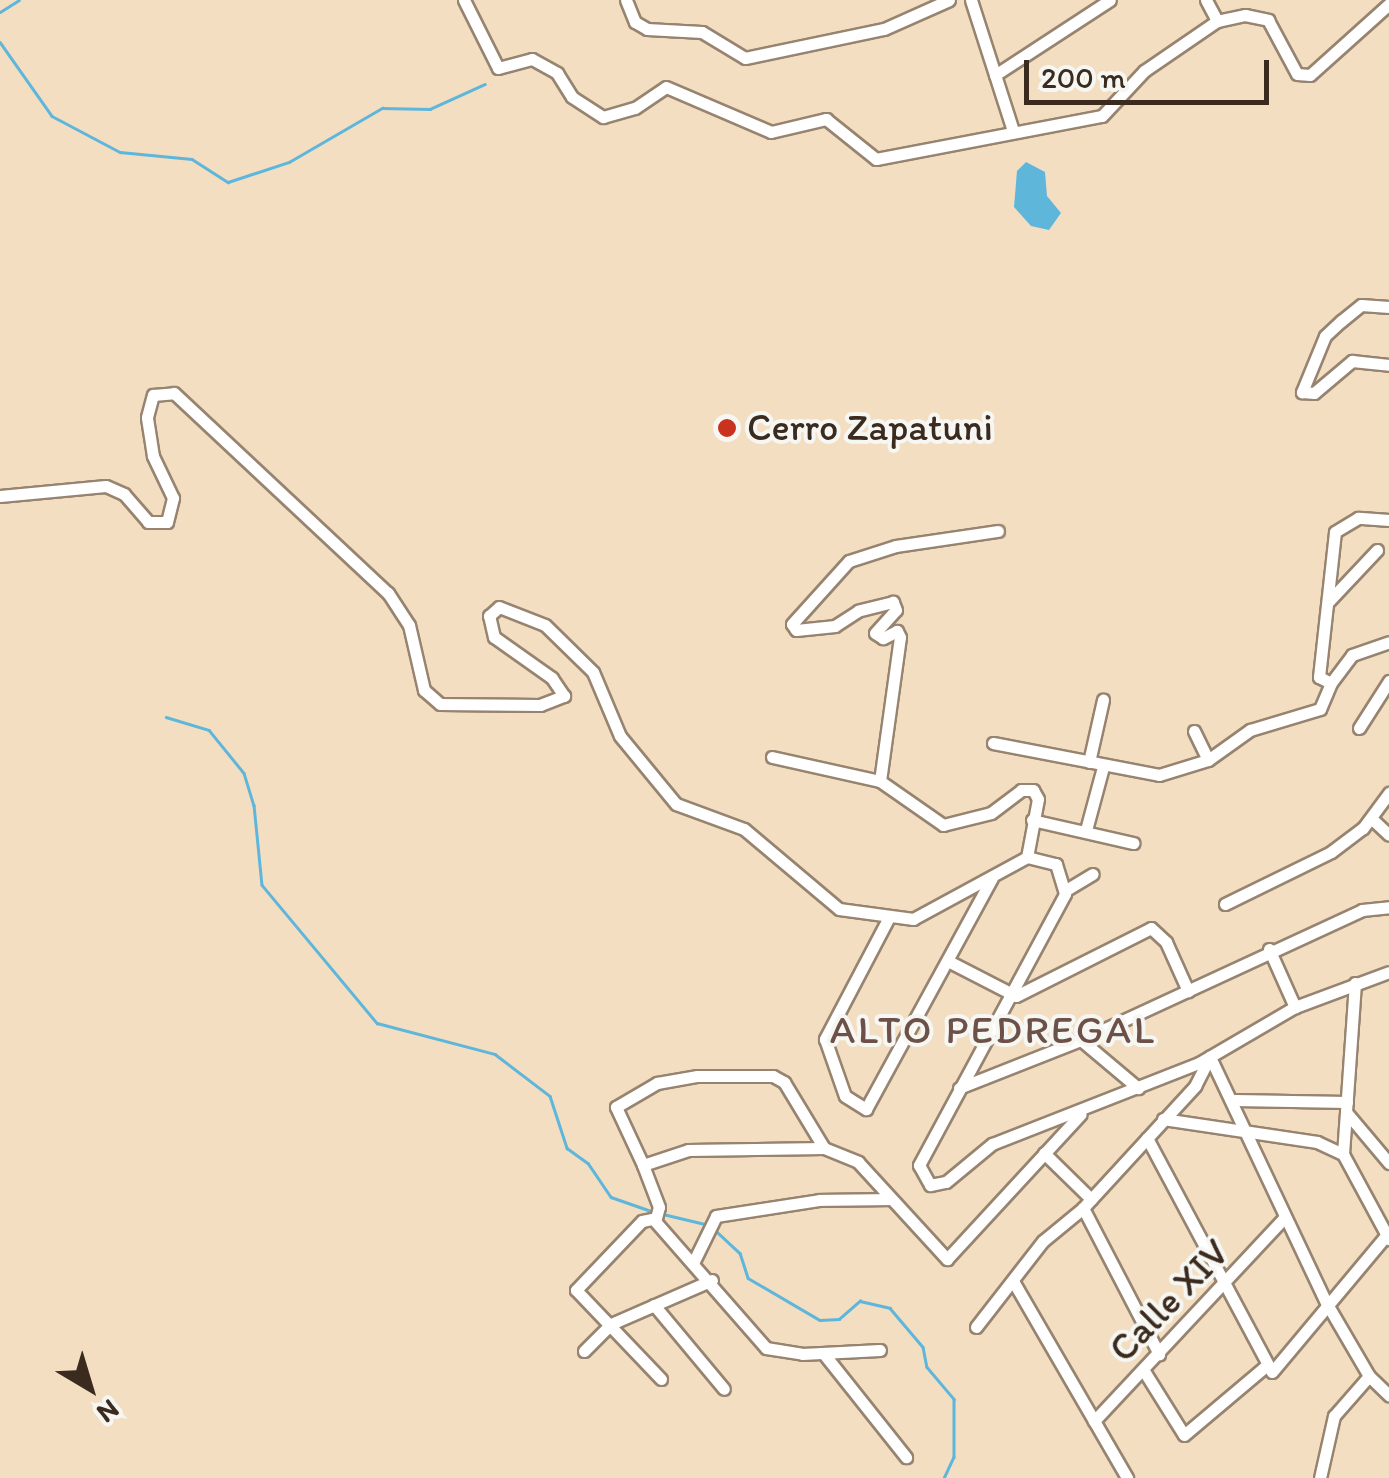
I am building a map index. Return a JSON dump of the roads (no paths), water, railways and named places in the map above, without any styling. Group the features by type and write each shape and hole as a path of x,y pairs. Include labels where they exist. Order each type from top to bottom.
{"street":[{"path":"464,0 498,68 532,59 558,73 572,96 602,117 635,108 666,87 771,132 826,120 876,158 1102,116 1144,71 1217,21 1245,15 1268,20 1298,74 1310,76 1389,4"},
{"path":"626,0 634,22 646,29 702,32 745,58 884,29 949,0"},
{"path":"972,0 1013,131"},
{"path":"996,75 1110,0"},
{"path":"1206,0 1217,21"},
{"path":"1389,307 1361,305 1325,336 1302,392 1314,393 1352,361 1389,365"},
{"path":"0,496 106,486 124,494 148,522 168,522 175,507 153,456 147,417 153,395 174,392 388,593 409,626 418,676 429,697 460,708 560,700 552,678 494,637 489,616 499,606 545,624 593,672 620,736 676,804 744,828 839,909 888,919 922,916 1027,857 1056,864 1066,890"},
{"path":"1331,683 1318,672 1335,532 1358,518 1389,520"},
{"path":"880,781 900,637 897,631 882,638 875,633 896,610 893,602 858,611 835,626 796,630 792,624 849,561 896,546 998,531"},
{"path":"1329,601 1377,550"},
{"path":"993,743 1159,775 1208,760 1250,730 1320,709 1331,683 1352,655 1389,642"},
{"path":"1360,728 1389,681"},
{"path":"1088,762 1103,700"},
{"path":"1194,730 1208,760"},
{"path":"772,757 880,781 943,825 990,813 1021,790 1033,790 1038,800 1027,857"},
{"path":"1086,830 1103,767"},
{"path":"1225,904 1331,852 1372,819 1389,793"},
{"path":"1372,819 1389,834"},
{"path":"1032,820 1133,843"},
{"path":"888,919 827,1027 845,1096 866,1109 948,962 986,884 1002,868"},
{"path":"1093,874 1066,890 1016,996 959,1088 920,1166 930,1185 946,1182 992,1144 1084,1111 1210,1057 1295,1007 1389,972"},
{"path":"959,1088 1081,1040 1269,949 1362,910 1389,907"},
{"path":"1016,996 1113,951 1151,928 1166,942 1188,991"},
{"path":"1269,949 1295,1007"},
{"path":"948,962 1016,996"},
{"path":"1144,1371 1184,1434 1269,1369 1388,1235 1343,1154 1355,982"},
{"path":"1081,1040 1138,1088"},
{"path":"1210,1057 1235,1100 1283,1219 1327,1304 1369,1376 1389,1395"},
{"path":"976,1327 1043,1240 1087,1203 1203,1076 1210,1057"},
{"path":"824,1148 784,1082 773,1076 697,1076 652,1085 616,1107 643,1165 656,1215 766,1348 824,1354 880,1350"},
{"path":"1235,1100 1346,1107 1389,1163"},
{"path":"643,1165 688,1150 824,1148 858,1162 947,1259 1084,1111"},
{"path":"1163,1119 1317,1142 1343,1154"},
{"path":"1147,1138 1269,1369"},
{"path":"1044,1153 1087,1203 1159,1354"},
{"path":"694,1261 714,1220 781,1204 889,1199"},
{"path":"656,1215 642,1221 576,1290 662,1379"},
{"name":"Calle XIV","path":"1094,1421 1283,1219"},
{"path":"584,1351 610,1324 712,1280"},
{"path":"1013,1281 1127,1478"},
{"path":"654,1304 724,1389"},
{"path":"824,1354 906,1458"},
{"path":"1320,1478 1334,1416 1369,1376"}],"water":[{"path":"1026,162 1045,172 1047,196 1061,213 1049,230 1031,226 1014,207 1017,171"}],"waterway":[{"path":"0,12 19,0"},
{"path":"0,42 52,116 120,152 192,159 228,182 289,162 382,108 430,109 485,84"},
{"path":"166,717 209,730 244,773 254,805 262,885 377,1023 495,1054 550,1096 567,1148 588,1163 611,1197 651,1211"},
{"path":"663,1214 709,1225"},
{"path":"715,1230 740,1253 748,1278 820,1320 839,1319 860,1301 890,1308 923,1347 927,1367 954,1399 954,1457 944,1478"}],"place":[{"name":"Cerro Zapatuni","path":"727,428"}],"district":[{"name":"ALTO PEDREGAL","path":"993,1029"}]}
